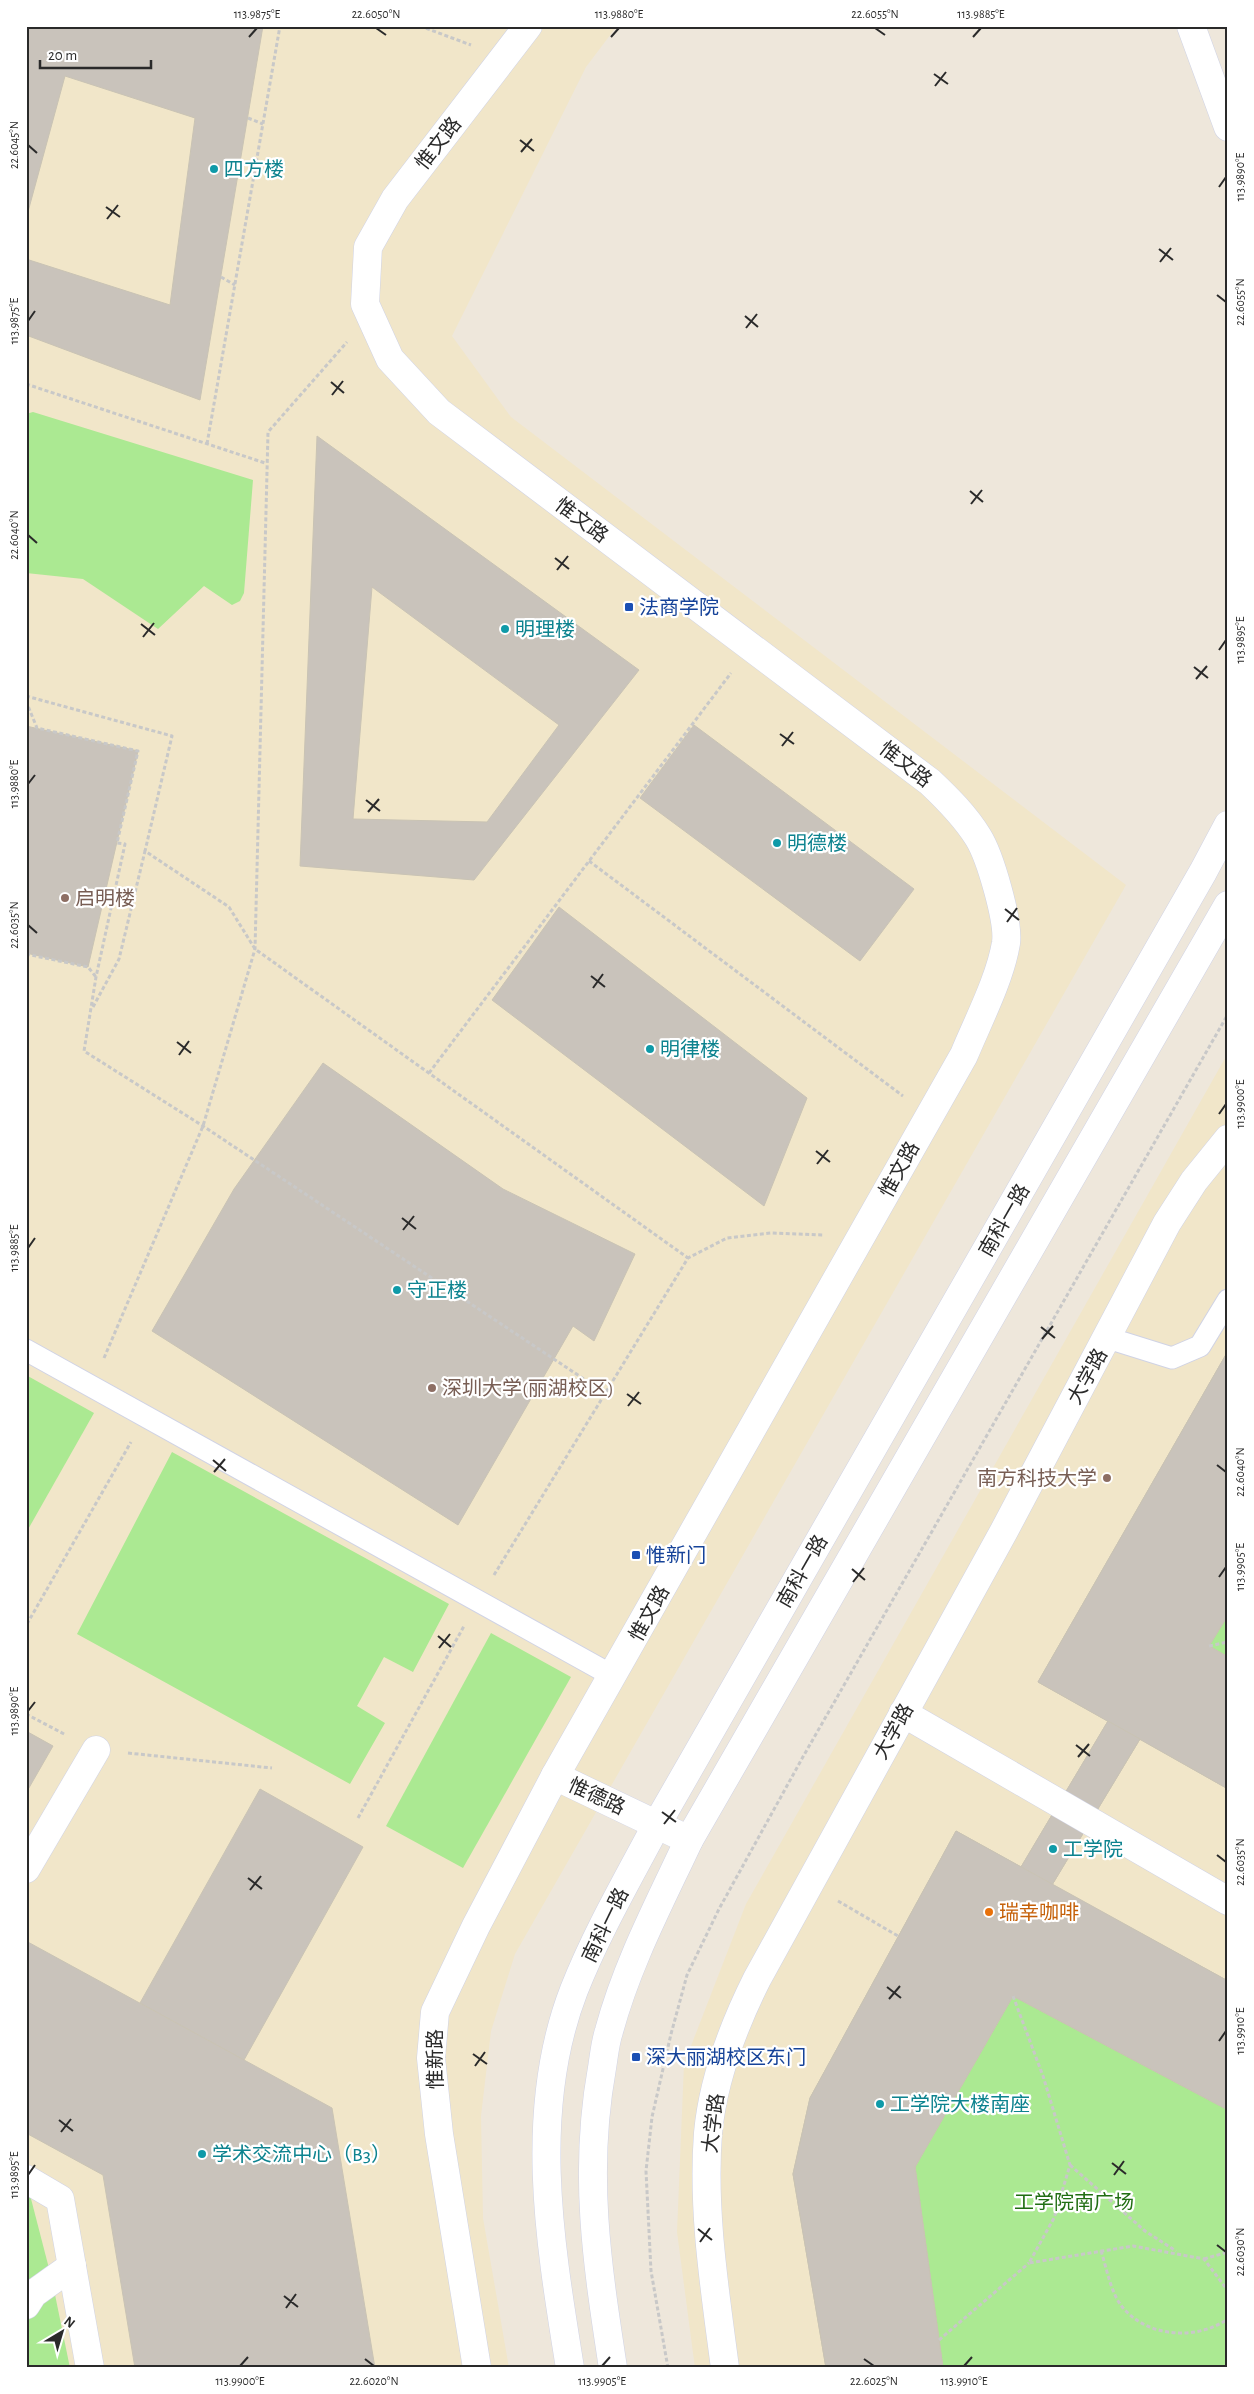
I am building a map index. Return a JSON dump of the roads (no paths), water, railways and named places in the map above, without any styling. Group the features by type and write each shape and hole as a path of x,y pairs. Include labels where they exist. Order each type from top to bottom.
{"street":[{"name":"惟文路","path":"528,26 395,199 368,247 365,304 390,359 439,412 922,776 958,808 979,838 1003,906 1006,943 995,979 964,1055 613,1676"},
{"path":"1191,26 1228,127"},
{"name":"南科一路","path":"570,2368 547,2204 546,2129 553,2064 573,1992 606,1917 657,1824 1203,872 1228,825"},
{"name":"南科一路","path":"614,2368 596,2256 591,2186 594,2109 608,2033 626,1976 689,1840 1228,905"},
{"name":"大学路","path":"725,2368 715,2292 708,2199 708,2133 714,2100 737,2018 756,1979 904,1713 1108,1338 1167,1223 1194,1181 1228,1139"},
{"name":"惟德路","path":"613,1676 555,1776 689,1840"},
{"path":"904,1713 1228,1900"},
{"path":"26,1869 96,1750"},
{"name":"惟新路","path":"477,2368 439,2134 431,2058 435,2012 476,1926 555,1776"},
{"path":"26,2179 60,2199 90,2368"},
{"path":"26,2305 32,2294 72,2266"}],"lane":[{"path":"1108,1338 1172,1358 1200,1346 1228,1300"},
{"path":"26,1350 613,1676"}],"place":[{"name":"四方楼","path":"214,169"},
{"name":"法商学院","path":"629,607"},
{"name":"明理楼","path":"505,629"},
{"name":"明德楼","path":"777,843"},
{"name":"启明楼","path":"65,898"},
{"name":"明律楼","path":"650,1049"},
{"name":"守正楼","path":"397,1290"},
{"name":"深圳大学(丽湖校区)","path":"432,1388"},
{"name":"南方科技大学","path":"1107,1478"},
{"name":"惟新门","path":"636,1555"},
{"name":"工学院","path":"1053,1849"},
{"name":"瑞幸咖啡","path":"989,1912"},
{"name":"深大丽湖校区东门","path":"636,2057"},
{"name":"工学院大楼南座","path":"880,2104"},
{"name":"学术交流中心（B3）","path":"202,2154"}],"park label":[{"name":"工学院南广场","path":"1074,2202"}]}
